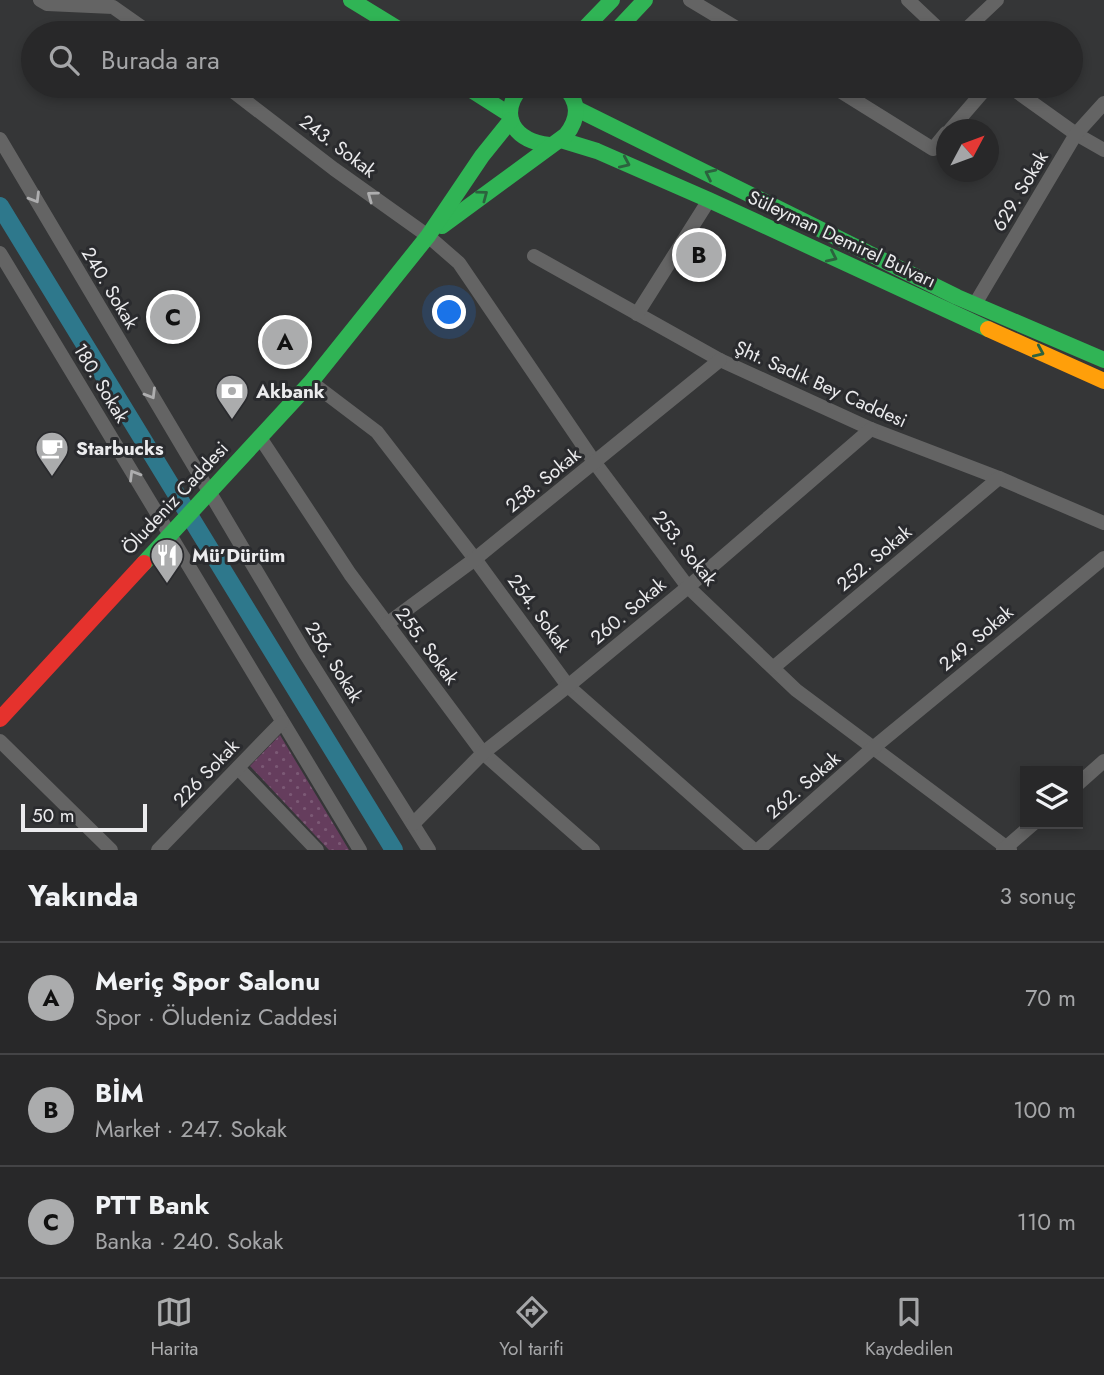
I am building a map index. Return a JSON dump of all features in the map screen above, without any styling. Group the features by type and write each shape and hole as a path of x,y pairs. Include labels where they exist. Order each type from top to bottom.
{"main road":[{"path":"332,0 365,21"},
{"path":"351,0 385,21"},
{"path":"592,21 612,0"},
{"path":"625,21 645,0"},
{"name":"Süleyman Demirel Bulvarı","path":"482,98 510,117 514,128 523,138 535,144 555,143 597,151 1104,381"},
{"path":"428,236 510,117 513,98"},
{"path":"428,236 570,132 576,121 574,98"},
{"name":"Süleyman Demirel Bulvarı","path":"580,98 975,304 1104,360"},
{"name":"Öludeniz Caddesi","path":"0,719 173,530 261,439 311,382 428,236"}],"street":[{"path":"40,0 47,4 79,3 113,7 133,21"},
{"path":"690,0 725,21"},
{"path":"908,0 930,21"},
{"path":"975,21 998,0"},
{"name":"243. Sokak","path":"242,98 428,236"},
{"path":"851,98 933,149 936,145"},
{"path":"959,119 977,98"},
{"path":"1026,98 1076,134 1104,150"},
{"name":"629. Sokak","path":"975,304 1076,134 1104,103"},
{"name":"240. Sokak","path":"0,139 205,499"},
{"path":"637,314 709,200"},
{"name":"253. Sokak","path":"428,236 459,263 595,463 688,587 796,690 1007,849"},
{"name":"180. Sokak","path":"0,253 173,530"},
{"name":"Şht. Sadık Bey Caddesi","path":"534,256 720,360 871,429 999,478 1104,523"},
{"name":"258. Sokak","path":"387,624 475,559 720,360"},
{"name":"254. Sokak","path":"311,382 377,432 568,686 756,850"},
{"name":"260. Sokak","path":"412,824 483,753 688,587 871,429"},
{"name":"255. Sokak","path":"261,439 350,574 483,753 593,850"},
{"name":"252. Sokak","path":"774,667 999,478"},
{"name":"256. Sokak","path":"205,499 429,850"},
{"path":"173,530 282,722 360,850"},
{"name":"249. Sokak","path":"873,748 1104,558"},
{"name":"226 Sokak","path":"158,850 282,722"},
{"path":"0,741 111,850"},
{"name":"262. Sokak","path":"756,850 873,748"},
{"path":"1083,780 1104,761"},
{"path":"238,768 317,850"},
{"path":"1007,849 1027,829"}],"shaded area":[{"path":"280,735 349,850 329,850 250,766"}],"waterway":[{"path":"0,206 394,850"}],"traffic: fast":[{"path":"351,0 385,21"},
{"path":"592,21 612,0"},
{"path":"625,21 645,0"},
{"path":"484,98 509,114"},
{"path":"515,98 510,117 518,132 526,138 549,145"},
{"path":"442,226 566,135 574,122 576,110 573,98"},
{"path":"577,109 957,297 1104,360"},
{"path":"144,563 311,382 428,236 482,156 511,120"},
{"path":"561,140 597,151 709,200 988,329"}],"traffic: slow":[{"path":"988,329 1104,381"}],"traffic: jam":[{"path":"0,719 144,563"}],"place":[{"name":"BİM","path":"699,255"},
{"name":"PTT Bank","path":"173,317"},
{"name":"Meriç Spor Salonu","path":"285,342"},
{"name":"Akbank","path":"232,421"},
{"name":"Starbucks","path":"52,478"},
{"name":"Mü’Dürüm","path":"167,585"}]}
